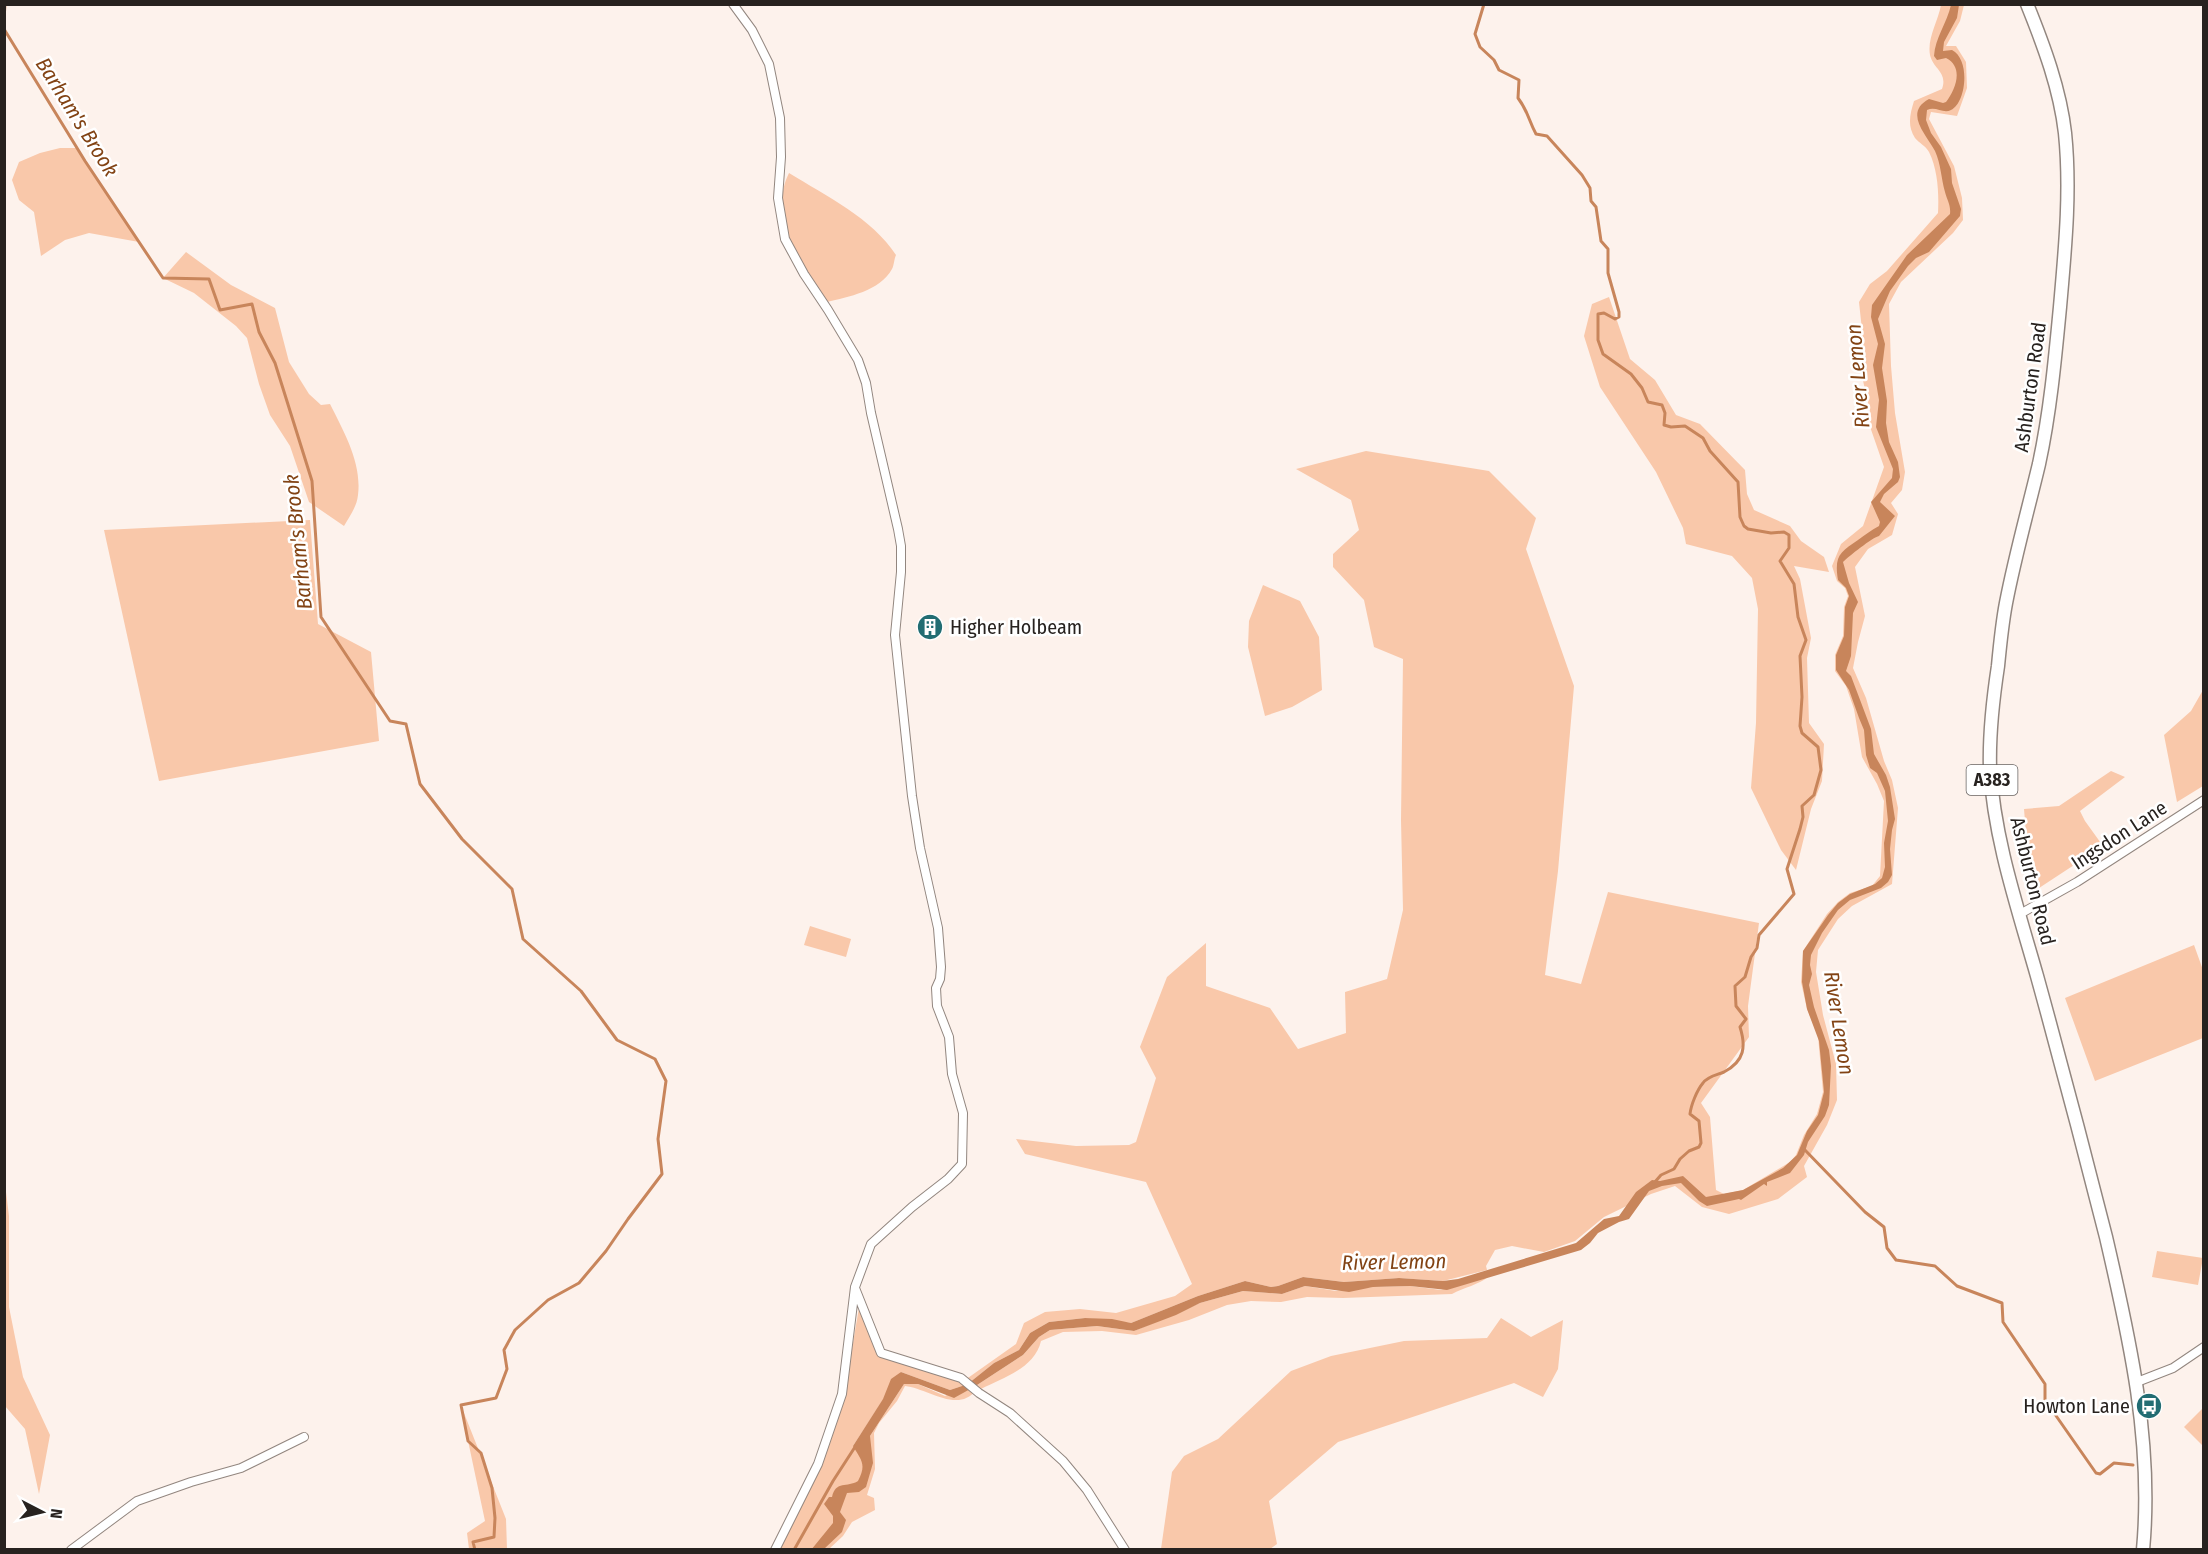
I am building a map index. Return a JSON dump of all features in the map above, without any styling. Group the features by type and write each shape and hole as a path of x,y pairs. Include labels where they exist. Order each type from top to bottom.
{"main road":[{"name":"Ashburton Road","path":"2027,4 2050,66 2065,132 2067,224 2054,368 2040,457 2006,604 1992,708 1990,768 1999,834 2088,1166 2128,1331 2142,1418 2146,1489 2143,1550"}],"street":[{"path":"733,4 752,30 769,64 780,118 781,157 778,198 784,239 858,360 866,383 898,529 901,546 901,572 895,635 912,796 920,848 938,928 941,967 940,979 936,988 937,1006 948,1037 952,1074 963,1113 962,1164 948,1179 912,1207 871,1244 855,1287 842,1394 818,1464 775,1550"},
{"name":"Ingsdon Lane","path":"2020,914 2078,882 2204,800"},
{"path":"855,1287 881,1353 961,1378 979,1393 1011,1413 1063,1461 1087,1490 1125,1550"},
{"path":"2137,1382 2173,1368 2204,1347"},
{"path":"71,1550 137,1501 241,1468 304,1437"}],"shaded area":[{"path":"1941,5 1964,5 1960,21 1946,46 1956,46 1966,62 1967,88 1957,116 1931,112 1929,119 1954,166 1962,198 1963,220 1953,233 1901,282 1889,304 1895,413 1905,472 1902,490 1891,503 1898,514 1892,535 1868,549 1855,567 1865,616 1853,668 1866,698 1884,761 1892,780 1898,808 1892,884 1852,906 1838,919 1818,950 1816,972 1823,1015 1836,1064 1837,1100 1827,1125 1804,1166 1807,1177 1778,1199 1729,1214 1702,1207 1675,1186 1651,1194 1604,1217 1575,1241 1544,1252 1512,1246 1495,1250 1486,1266 1487,1270 1443,1281 1399,1278 1344,1282 1303,1277 1271,1287 1245,1281 1198,1296 1131,1323 1085,1318 1049,1322 1030,1333 1019,1350 994,1363 969,1383 974,1387 1023,1355 1039,1337 1050,1330 1097,1326 1134,1331 1200,1303 1243,1291 1282,1294 1305,1286 1336,1291 1410,1286 1441,1290 1488,1277 1452,1294 1307,1297 1281,1302 1251,1301 1227,1305 1189,1320 1136,1335 1102,1331 1063,1332 1041,1341 1032,1358 1017,1371 981,1389 974,1388 976,1390 969,1397 951,1400 905,1386 874,1433 875,1469 867,1495 874,1498 875,1510 852,1522 843,1536 829,1549 778,1550 844,1395 861,1296 876,1348 965,1380 1016,1344 1024,1323 1045,1312 1080,1309 1116,1313 1175,1296 1192,1284 1146,1182 1025,1154 1016,1139 1076,1146 1129,1145 1136,1142 1156,1078 1140,1047 1167,977 1206,943 1206,986 1270,1008 1298,1049 1346,1033 1345,992 1387,979 1403,910 1401,820 1403,659 1374,647 1364,600 1333,567 1333,554 1359,530 1351,500 1296,469 1366,451 1489,471 1536,518 1526,549 1574,686 1558,871 1545,975 1581,984 1608,892 1759,923 1748,1006 1749,1037 1701,1103 1710,1117 1716,1190 1724,1194 1743,1190 1790,1162 1796,1155 1804,1135 1817,1114 1823,1092 1818,1036 1807,1009 1801,982 1803,951 1827,914 1838,902 1850,893 1872,886 1880,876 1884,801 1862,757 1854,709 1846,686 1835,671 1835,655 1843,636 1844,607 1848,596 1845,588 1837,581 1832,566 1841,544 1863,526 1884,467 1867,418 1870,411 1861,372 1862,330 1859,302 1870,284 1887,271 1938,213 1938,190 1932,159 1928,150 1912,133 1910,120 1914,101 1942,89 1942,74 1932,60 1929,49","holes":["901,1372 950,1390 968,1384 945,1396 918,1384 904,1384 870,1436 853,1446"]},
{"path":"1951,5 1959,5 1957,18 1944,42 1943,51 1952,50 1962,63 1963,91 1956,106 1951,110 1927,110 1926,120 1951,169 1952,183 1961,209 1960,216 1929,252 1916,258 1908,266 1890,291 1878,319 1885,344 1882,368 1887,401 1886,423 1889,442 1898,462 1900,477 1898,482 1884,494 1880,502 1895,516 1879,536 1866,543 1843,562 1858,602 1853,613 1851,656 1846,671 1851,676 1871,729 1874,754 1890,787 1895,819 1890,849 1892,875 1881,888 1850,900 1838,910 1822,933 1811,955 1812,974 1809,985 1829,1050 1831,1066 1829,1105 1825,1116 1808,1142 1804,1155 1790,1173 1767,1182 1767,1186 1764,1184 1741,1200 1707,1206 1681,1183 1662,1186 1649,1191 1629,1219 1598,1233 1581,1250 1447,1290 1410,1286 1373,1287 1349,1292 1305,1286 1282,1294 1243,1291 1200,1303 1134,1331 1097,1326 1050,1330 1039,1337 1023,1355 974,1387 969,1383 994,1363 1019,1350 1030,1333 1049,1322 1085,1318 1112,1319 1131,1323 1198,1296 1245,1281 1271,1287 1303,1277 1344,1282 1399,1278 1443,1281 1458,1279 1576,1243 1604,1219 1619,1216 1636,1192 1652,1180 1660,1181 1683,1176 1706,1197 1743,1190 1783,1168 1797,1155 1807,1131 1818,1115 1824,1092 1819,1041 1807,1009 1802,982 1803,951 1838,903 1850,894 1875,884 1882,878 1885,867 1884,843 1888,821 1885,791 1877,773 1870,768 1866,755 1864,730 1849,690 1836,670 1836,655 1844,636 1845,607 1849,596 1846,588 1838,580 1837,565 1840,556 1847,548 1879,526 1880,522 1871,502 1892,478 1893,469 1876,427 1879,400 1873,365 1878,344 1871,317 1872,305 1907,255 1950,214 1937,156 1917,117 1921,105 1929,99 1946,102 1955,85 1957,72 1952,62 1946,58 1937,60 1934,56"},
{"path":"60,148 77,148 139,242 89,233 65,240 41,256 34,212 19,200 12,180 19,162"},
{"path":"789,173 847,209 886,242 896,255 887,277 863,292 827,302 807,273 790,241 782,207 783,190"},
{"path":"186,252 231,285 275,308 289,362 309,394 321,405 330,404 355,460 359,483 357,499 344,526 309,502 290,446 270,415 247,338 236,326 194,293 163,278"},
{"path":"1609,297 1630,359 1655,380 1676,415 1700,424 1745,470 1747,494 1754,510 1790,526 1801,541 1824,557 1829,572 1794,566 1800,579 1811,638 1807,658 1809,723 1824,744 1822,781 1811,809 1796,870 1781,850 1751,788 1756,723 1758,609 1752,578 1732,556 1686,544 1683,528 1656,472 1600,387 1584,336 1592,304"},
{"path":"310,520 318,624 371,652 379,741 159,781 104,530"},
{"path":"1263,585 1300,601 1319,637 1322,690 1292,707 1265,716 1248,647 1249,621"},
{"path":"2203,690 2203,786 2177,802 2164,735 2191,711"},
{"path":"2111,771 2125,777 2080,811 2103,846 2033,892 2024,809 2059,806"},
{"path":"810,926 851,939 846,957 804,945"},
{"path":"2194,945 2203,970 2203,1038 2095,1081 2065,998"},
{"path":"5,1184 9,1216 9,1307 23,1377 50,1435 39,1494 25,1429 5,1406"},
{"path":"2157,1251 2203,1258 2198,1285 2152,1277"},
{"path":"1501,1318 1531,1337 1563,1320 1558,1369 1543,1397 1514,1383 1338,1442 1269,1501 1277,1544 1270,1549 1161,1549 1172,1472 1184,1456 1218,1439 1291,1371 1331,1356 1404,1341 1487,1338"},
{"path":"901,1372 950,1390 968,1384 972,1388 954,1398 918,1384 904,1384 870,1436 873,1463 866,1487 859,1492 847,1493 840,1512 846,1520 842,1532 824,1549 811,1550 833,1523 833,1516 824,1504 829,1497 832,1497 836,1488 858,1481 862,1466 853,1446 883,1399 891,1379"},
{"path":"460,1403 506,1519 507,1549 469,1549 467,1533 485,1521"},
{"path":"2203,1408 2203,1446 2184,1427"}],"waterway":[{"name":"Barham's Brook","path":"4,20 5,4"},
{"path":"1484,4 1475,34 1480,47 1494,60 1499,70 1519,80 1518,98 1536,134 1547,136 1582,175 1590,188 1591,201 1596,207 1601,241 1608,249 1608,273 1619,312 1619,317 1615,319 1604,313 1598,314 1598,340 1603,354 1631,374 1642,388 1648,402 1662,405 1665,413 1664,425 1685,426 1703,438 1710,451 1738,482 1740,517 1744,526 1748,529 1771,533 1784,532 1789,535 1789,548 1780,561 1794,584 1798,617 1806,640 1800,656 1802,697 1800,726 1802,733 1818,747 1821,770 1814,795 1802,806 1803,817 1787,869 1794,894 1759,935 1757,948 1751,957 1745,977 1735,986 1736,1006 1746,1019 1740,1027 1743,1040 1742,1052 1731,1068 1710,1077 1697,1094 1690,1114 1699,1121 1701,1143 1699,1147 1689,1151 1680,1159 1674,1169 1661,1175 1654,1183"},
{"name":"Barham's Brook","path":"4,29 85,161 163,278 209,279 220,310 252,304 259,332 275,363 312,481 321,617 390,721 406,724 420,784 462,839 512,889 523,939 581,991 617,1040 655,1059 666,1081 658,1139 662,1174 606,1251 579,1283 548,1300 515,1330 504,1350 507,1369 496,1398 461,1405 468,1441 481,1453 492,1488 495,1518 494,1537 473,1542 475,1550"},
{"path":"1803,1148 1865,1212 1884,1227 1887,1248 1896,1260 1935,1266 1957,1286 2002,1303 2003,1322 2045,1384 2045,1400 2096,1473 2100,1474 2114,1463 2133,1465"},
{"path":"794,1550 855,1447"}],"place":[{"name":"Higher Holbeam","path":"930,627"},
{"name":"Howton Lane","path":"2149,1406"}],"water label":[{"name":"River Lemon","path":"1858,376"},
{"name":"River Lemon","path":"1839,1023"},
{"name":"River Lemon","path":"1394,1262"}]}
